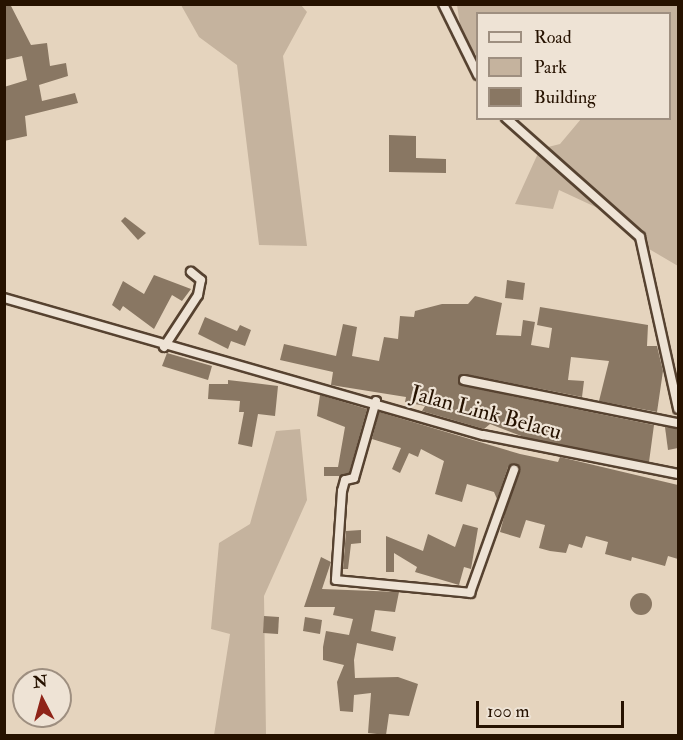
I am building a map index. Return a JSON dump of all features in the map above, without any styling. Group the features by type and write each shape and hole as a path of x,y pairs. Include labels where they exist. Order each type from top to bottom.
{"street":[{"path":"443,4 476,73"},
{"path":"508,120 640,237 678,409"},
{"path":"164,347 198,295 201,280 191,272"},
{"name":"Jalan Link Belacu","path":"4,298 164,347 376,401 483,435 678,474"},
{"path":"464,380 678,423"},
{"path":"376,401 354,478 345,480 342,491 336,580 470,592 514,470"}],"green space":[{"path":"181,5 301,5 307,12 283,56 307,246 259,245 237,65 199,37"},
{"path":"457,5 678,5 678,266 644,246 602,210 559,190 553,209 515,204 540,149 560,144 580,120 671,120 671,12 476,12 476,53 465,58"},
{"path":"300,429 307,500 264,596 266,735 214,735 230,634 211,629 219,543 250,524 276,431"}],"building":[{"path":"10,4 31,45 47,43 50,66 66,63 68,76 39,85 42,101 75,93 78,103 25,116 27,136 4,141 4,87 27,80 22,56 4,60 4,7"},
{"path":"389,135 416,136 416,158 446,159 446,173 389,172"},
{"path":"125,217 146,233 138,240 121,221"},
{"path":"154,275 191,289 182,301 172,295 154,329 123,306 120,311 112,305 123,281 144,294"},
{"path":"507,280 525,283 523,300 505,298"},
{"path":"475,296 502,303 496,335 521,336 523,320 535,322 531,345 549,348 552,328 537,325 540,307 648,325 647,346 657,346 663,371 657,412 599,401 609,361 571,357 568,380 584,381 582,397 465,374 458,379 463,386 654,425 649,462 524,437 490,424 484,429 422,411 425,406 405,402 406,397 331,385 333,372 280,360 284,344 336,356 343,324 357,327 352,356 379,361 384,337 398,339 400,316 414,317 415,311 442,304 468,304"},
{"path":"205,317 237,331 240,325 251,330 245,346 231,341 228,349 198,334"},
{"path":"167,353 212,366 208,380 162,366"},
{"path":"228,380 278,386 275,416 258,414 252,447 238,444 244,412 239,412 240,401 208,399 209,384 228,384"},
{"path":"320,395 367,409 349,473 340,476 324,476 324,467 338,467 345,427 317,416"},
{"path":"379,412 520,454 558,462 560,457 678,485 678,559 668,556 665,566 632,557 631,561 605,554 608,542 586,536 582,548 569,544 566,553 550,551 539,548 545,525 526,520 520,538 500,532 518,465 508,467 497,499 494,492 467,484 462,502 435,494 444,461 421,449 418,457 409,453 400,473 392,469 401,448 372,439"},
{"path":"665,427 678,429 678,448 668,450"},
{"path":"463,524 478,528 471,569 464,567 459,585 415,572 417,567 394,553 394,572 386,572 386,536 423,551 428,534 455,547"},
{"path":"361,530 361,543 351,544 348,569 343,569 346,531"},
{"path":"321,557 331,562 322,589 399,592 395,612 375,610 371,631 396,637 393,651 357,643 354,660 355,678 398,677 418,684 409,716 389,714 386,735 368,733 371,693 354,695 353,712 340,711 337,682 344,665 323,660 323,647 326,631 349,635 353,619 333,615 335,607 304,607"},
{"path":"637,593 645,593 652,600 652,608 645,615 637,615 630,608 630,600"},
{"path":"264,616 279,617 278,634 263,633"},
{"path":"305,617 322,620 320,634 303,631"}]}
